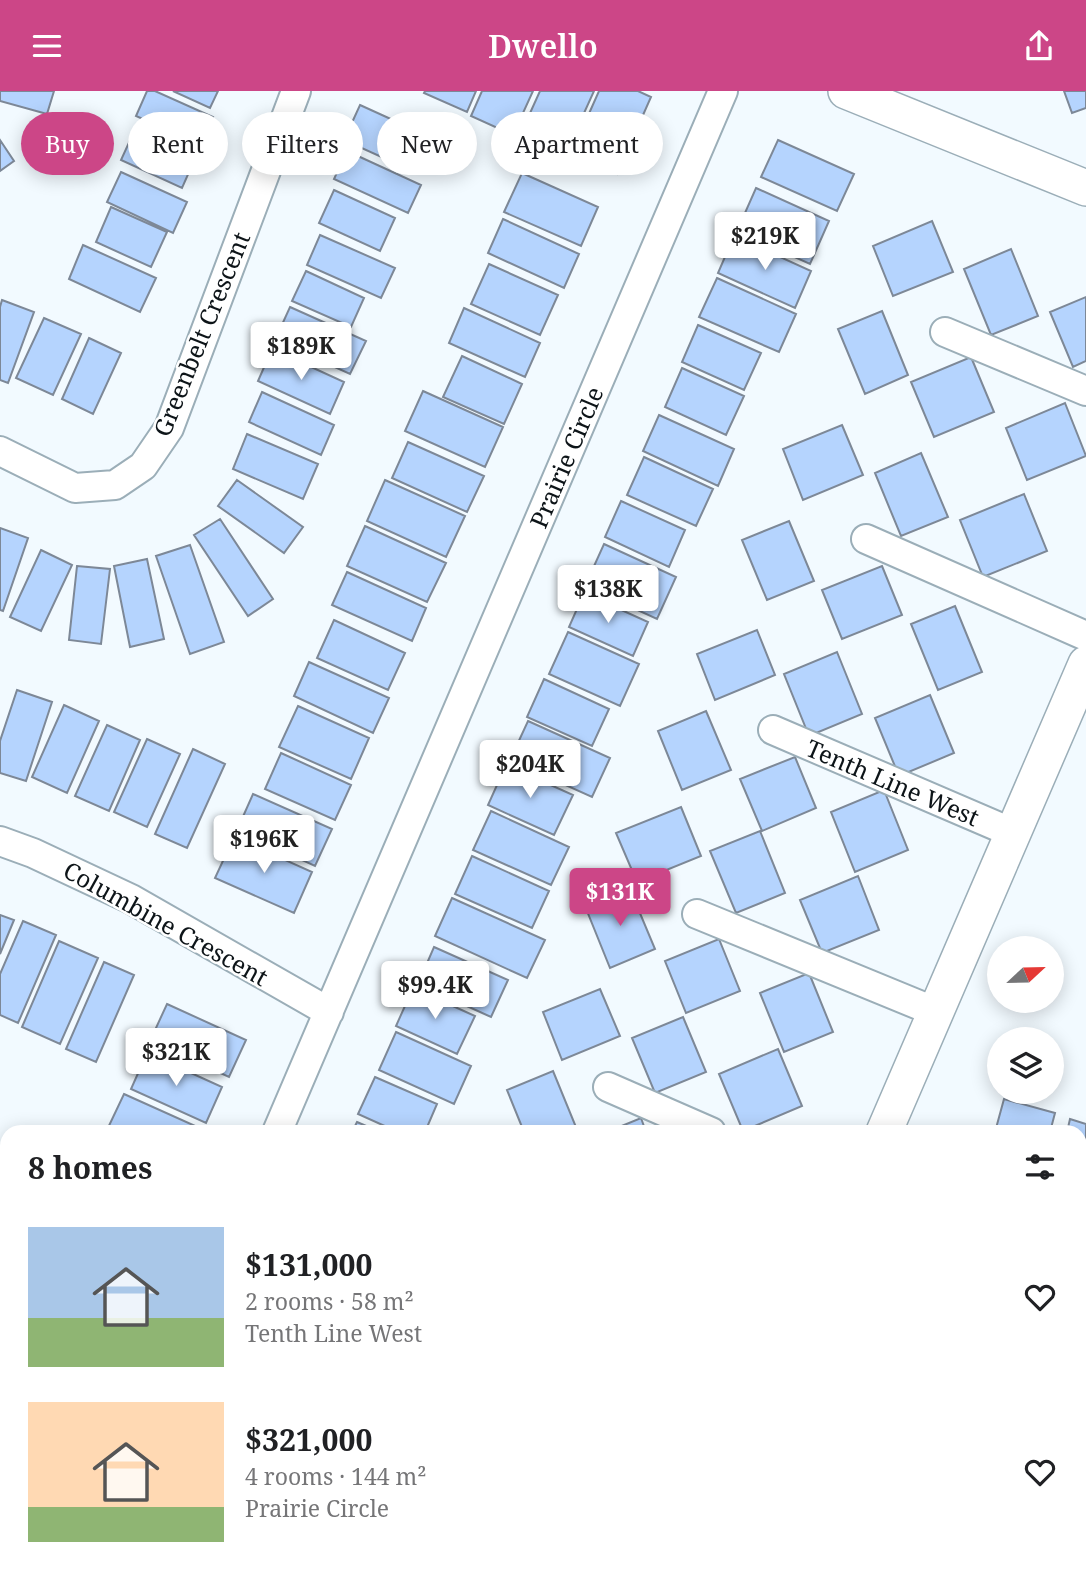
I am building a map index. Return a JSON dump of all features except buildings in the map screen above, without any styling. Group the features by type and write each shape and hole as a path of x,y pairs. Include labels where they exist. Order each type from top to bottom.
{"street":[{"name":"Greenbelt Crescent","path":"0,451 75,488 115,485 143,466 169,428 296,91"},
{"name":"Prairie Circle","path":"280,1125 723,91"},
{"path":"846,91 1086,188"},
{"path":"946,332 1086,391"},
{"path":"866,540 1086,636"},
{"path":"887,1125 1086,664"},
{"name":"Tenth Line West","path":"774,730 1013,833"},
{"name":"Columbine Crescent","path":"0,841 33,853 122,894 328,1012"},
{"path":"697,914 936,1012"},
{"path":"608,1087 695,1125"}]}
